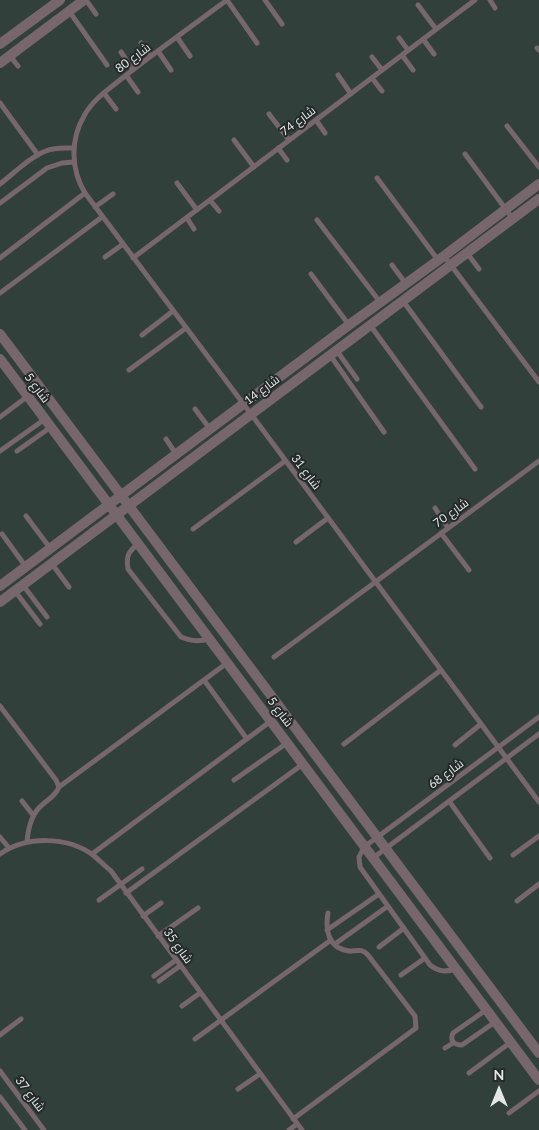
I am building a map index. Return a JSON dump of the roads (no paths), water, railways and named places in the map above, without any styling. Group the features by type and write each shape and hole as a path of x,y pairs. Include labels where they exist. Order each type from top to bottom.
{"street":[{"path":"0,44 60,0"},
{"path":"0,63 85,0"},
{"name":"شارع 14","path":"0,586 349,325 441,259 539,184"},
{"name":"شارع 14","path":"0,602 539,199"},
{"name":"شارع 5","path":"0,334 539,1053"},
{"name":"شارع 5","path":"1,362 539,1080"}],"lane":[{"path":"85,0 96,14"},
{"path":"227,0 257,43"},
{"name":"شارع 80","path":"74,148 83,117 93,103 126,75 227,0"},
{"path":"265,0 282,24"},
{"name":"شارع 74","path":"133,258 475,0"},
{"path":"490,0 496,8"},
{"path":"418,5 436,30"},
{"path":"69,11 107,64"},
{"path":"177,37 190,56"},
{"path":"399,38 408,50"},
{"path":"423,39 434,54"},
{"path":"141,43 151,56"},
{"path":"121,52 133,70"},
{"path":"158,52 171,70"},
{"path":"10,55 18,66"},
{"path":"402,55 413,70"},
{"path":"372,57 382,70"},
{"path":"126,75 138,92"},
{"path":"338,75 351,94"},
{"path":"372,78 382,91"},
{"path":"104,93 116,109"},
{"path":"0,103 38,155"},
{"path":"269,114 289,140"},
{"path":"316,120 325,133"},
{"path":"507,126 539,167"},
{"path":"234,140 254,167"},
{"path":"0,184 38,155 55,148 74,148"},
{"name":"شارع 31","path":"74,148 77,178 102,217 539,802"},
{"path":"278,148 287,160"},
{"path":"465,154 513,218"},
{"path":"0,204 47,168 62,162 74,162"},
{"path":"377,178 441,259 451,266 539,382"},
{"path":"177,183 197,210"},
{"path":"0,258 85,193"},
{"path":"95,207 113,194"},
{"path":"210,200 219,211"},
{"path":"0,293 102,217"},
{"path":"187,218 194,229"},
{"path":"318,220 381,303"},
{"path":"105,257 122,244"},
{"path":"467,253 479,269"},
{"path":"392,265 406,284"},
{"path":"312,274 349,325"},
{"path":"403,301 481,407"},
{"path":"142,335 173,311"},
{"path":"370,325 475,469"},
{"path":"129,370 186,328"},
{"path":"333,352 357,378"},
{"path":"333,352 384,432"},
{"path":"0,417 28,396"},
{"path":"195,408 210,429"},
{"path":"0,451 48,423"},
{"path":"17,451 48,423"},
{"path":"166,439 176,454"},
{"path":"193,529 285,461"},
{"name":"شارع 70","path":"274,657 539,461"},
{"path":"435,508 448,528"},
{"path":"26,516 50,548"},
{"path":"296,542 328,518"},
{"path":"441,533 469,570"},
{"path":"2,534 26,567"},
{"path":"138,544 130,551 127,559 128,568 181,637 199,641 209,639"},
{"path":"51,563 69,587"},
{"path":"19,588 47,617"},
{"path":"19,588 40,624"},
{"path":"27,842 34,815 40,806 56,794 59,787 227,663"},
{"path":"344,744 441,670"},
{"path":"204,680 247,739"},
{"path":"0,706 56,780 59,787"},
{"name":"شارع 68","path":"364,847 539,716"},
{"path":"92,854 271,721"},
{"path":"455,745 481,724"},
{"name":"شارع 68","path":"373,858 539,734"},
{"path":"234,780 287,743"},
{"path":"126,893 303,764"},
{"path":"22,801 34,815"},
{"path":"449,801 490,858"},
{"path":"513,855 539,836"},
{"path":"0,837 9,848"},
{"name":"شارع 35","path":"0,854 9,848 27,842 49,840 72,844 92,854 110,871 302,1130"},
{"path":"364,847 359,856 360,867 430,965 438,970 447,972 456,969"},
{"path":"99,900 142,868"},
{"path":"517,901 539,884"},
{"path":"327,930 379,894"},
{"path":"143,916 161,903"},
{"path":"195,1039 333,942 388,906"},
{"path":"158,936 198,908"},
{"path":"293,1118 416,1028 415,1016 368,955 360,950 342,949 333,942 327,930 328,913"},
{"path":"379,946 404,928"},
{"path":"401,975 425,958"},
{"path":"154,976 176,960"},
{"path":"159,981 180,966"},
{"path":"182,1006 200,993"},
{"path":"453,1043 452,1033 486,1010"},
{"path":"0,1035 21,1019"},
{"path":"453,1043 462,1045 496,1022"},
{"path":"469,1073 511,1042"},
{"path":"445,1048 453,1043"},
{"name":"شارع 37","path":"0,1071 44,1130"},
{"path":"238,1089 260,1074"},
{"path":"509,1113 539,1091"},
{"name":"شارع 37","path":"0,1097 25,1130"},
{"path":"289,1130 297,1124"}]}
